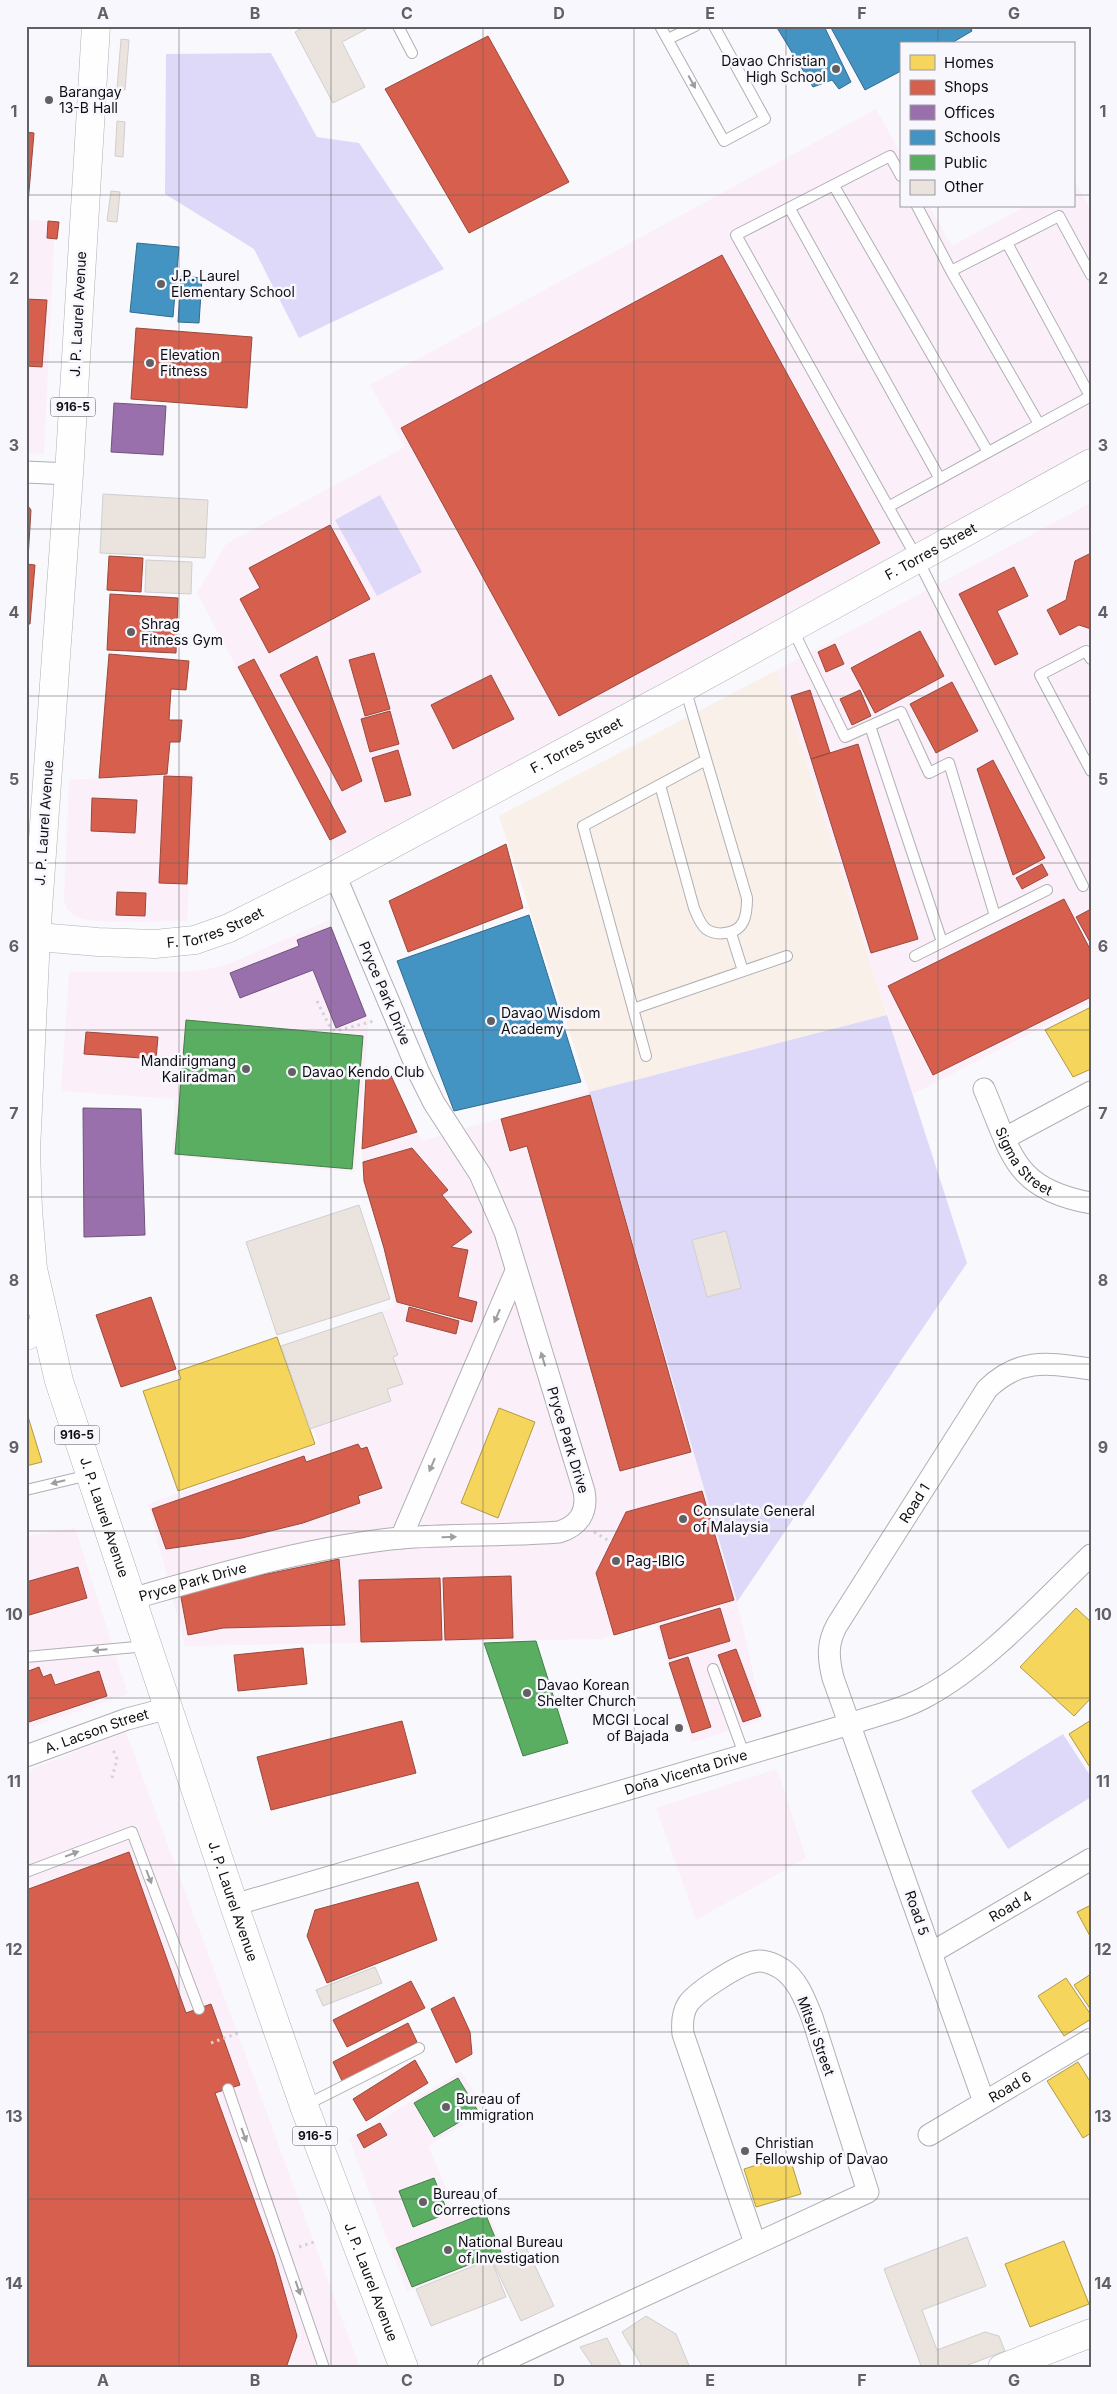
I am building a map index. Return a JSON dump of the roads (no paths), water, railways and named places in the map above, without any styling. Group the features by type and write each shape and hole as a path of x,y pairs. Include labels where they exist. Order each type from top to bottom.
{"main road":[{"name":"J. P. Laurel Avenue","path":"96,26 69,474 31,936 26,1150 36,1331 59,1381 234,1906 304,2106 400,2366"},
{"name":"F. Torres Street","path":"31,936 155,944 195,940 229,928 335,875 685,687 918,560 1091,462"},
{"path":"1002,2368 1091,2333"}],"street":[{"path":"26,472 69,474"},
{"name":"Pryce Park Drive","path":"131,1599 294,1556 401,1538 559,1532 570,1529 579,1522 584,1512 586,1502 584,1491 505,1232 480,1174 434,1103 394,1015 335,875"},
{"name":"Sigma Street","path":"984,1089 1015,1160 1029,1179 1048,1192 1068,1199 1091,1203"},
{"path":"1005,1138 1091,1092"},
{"path":"401,1538 516,1271"},
{"name":"Road 1","path":"850,1724 829,1662 831,1636 973,1409 987,1389 1000,1377 1017,1367 1059,1364 1091,1368"},
{"name":"Doña Vicenta Drive","path":"234,1906 850,1724 928,1696 958,1678 1023,1620 1091,1554"},
{"name":"A. Lacson Street","path":"26,1756 127,1719 169,1708"},
{"name":"Road 5","path":"850,1724 984,2102"},
{"name":"Road 4","path":"931,1953 1091,1860"},
{"name":"Mitsui Street","path":"488,2368 868,2192 805,2000 794,1980 782,1969 769,1963 754,1961 740,1966 695,1996 688,2004 682,2025 683,2034 755,2243"},
{"name":"Road 6","path":"929,2135 1091,2039"}],"lane":[{"path":"398,26 412,53"},
{"path":"660,26 724,141 765,119 714,26"},
{"path":"668,39 695,26"},
{"path":"900,174 890,156 790,209 736,235 918,560 1083,886"},
{"path":"834,186 988,452"},
{"path":"918,208 951,271 1039,424"},
{"path":"790,209 940,479"},
{"path":"951,271 1059,216 1091,275"},
{"path":"888,507 1090,396 1007,243"},
{"path":"793,628 844,737 901,712 929,773 949,763 995,916"},
{"path":"1091,659 1086,651 1040,675 1091,772"},
{"path":"660,785 694,908 700,921 706,929 718,934 731,933 740,928 746,920 747,898 685,687"},
{"path":"870,726 942,942"},
{"path":"646,1056 583,826 706,760"},
{"path":"915,956 1047,890"},
{"path":"731,933 743,971"},
{"path":"633,1009 787,956"},
{"path":"26,1490 90,1474"},
{"path":"26,1657 148,1646"},
{"path":"712,1669 744,1754"},
{"path":"26,1872 132,1832 199,2008"},
{"path":"304,2106 419,2048"},
{"path":"228,2089 324,2368"}],"place":[{"name":"Davao Christian High School","path":"836,69"},
{"name":"Barangay 13-B Hall","path":"49,100"},
{"name":"J.P. Laurel Elementary School","path":"161,284"},
{"name":"Elevation Fitness","path":"150,363"},
{"name":"Shrag Fitness Gym","path":"131,632"},
{"name":"Davao Wisdom Academy","path":"491,1021"},
{"name":"Mandirigmang Kaliradman","path":"246,1069"},
{"name":"Davao Kendo Club","path":"292,1072"},
{"name":"Consulate General of Malaysia","path":"683,1519"},
{"name":"Pag-IBIG","path":"616,1561"},
{"name":"Davao Korean Shelter Church","path":"527,1693"},
{"name":"MCGI Local of Bajada","path":"679,1728"},
{"name":"Bureau of Immigration","path":"446,2107"},
{"name":"Christian Fellowship of Davao","path":"745,2151"},
{"name":"Bureau of Corrections","path":"423,2202"},
{"name":"National Bureau of Investigation","path":"448,2250"}]}
